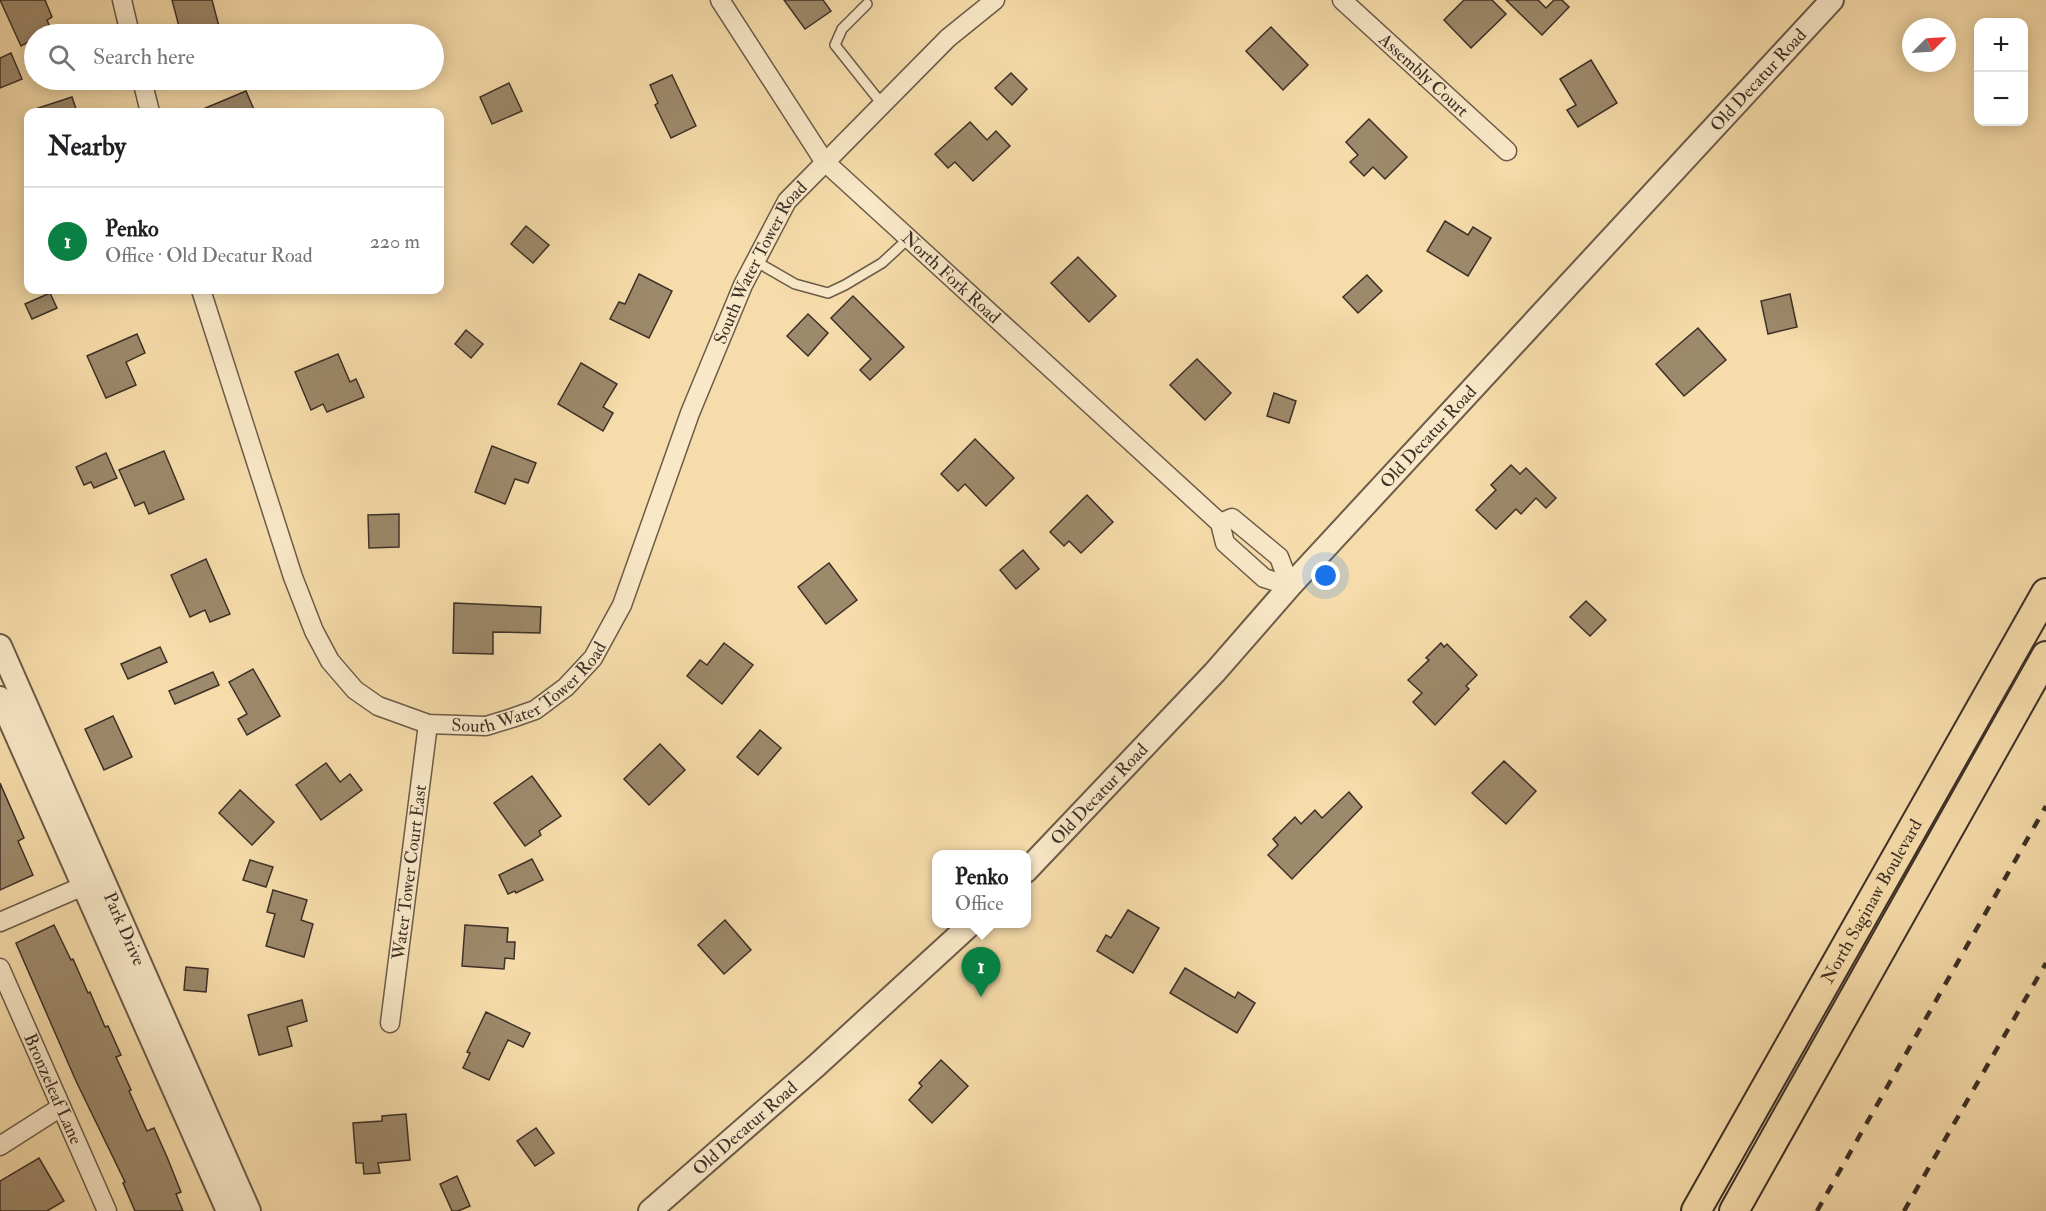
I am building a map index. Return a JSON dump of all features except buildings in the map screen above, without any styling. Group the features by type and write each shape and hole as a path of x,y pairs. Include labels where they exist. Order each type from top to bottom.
{"main road":[{"name":"North Saginaw Boulevard","path":"1696,1211 2046,593"},
{"name":"North Saginaw Boulevard","path":"1734,1211 2046,656"}],"street":[{"path":"122,0 128,24"},
{"name":"North Fork Road","path":"720,0 824,161 1220,523 1225,543 1264,578 1290,586"},
{"name":"South Water Tower Road","path":"202,294 290,566 314,631 330,660 355,690 378,706 428,724 486,726 535,710 566,687 592,658 622,605 690,413 743,285 787,201 948,38 995,0"},
{"name":"Assembly Court","path":"1342,0 1507,151"},
{"name":"Old Decatur Road","path":"1031,866 1215,672 1290,586 1832,0"},
{"path":"144,90 149,108"},
{"name":"North Fork Road","path":"1220,523 1232,519 1280,557 1290,586"},
{"name":"Park Drive","path":"0,646 93,882 228,1211"},
{"name":"Park Drive","path":"0,698 93,882 249,1211"},
{"name":"Water Tower Court East","path":"390,1023 428,724"},
{"path":"0,922 93,882"},
{"name":"Old Decatur Road","path":"650,1211 816,1066 967,928"},
{"name":"Bronzeleaf Lane","path":"0,968 106,1211"},
{"path":"0,1146 61,1107"}],"lane":[{"path":"867,4 842,29 835,45 882,104"},
{"path":"755,261 795,284 828,293 882,263 909,238"}],"railway":[{"path":"1817,1211 2046,806"},
{"path":"1904,1211 2046,963"}],"place":[{"name":"Penko","path":"981,997"}]}
